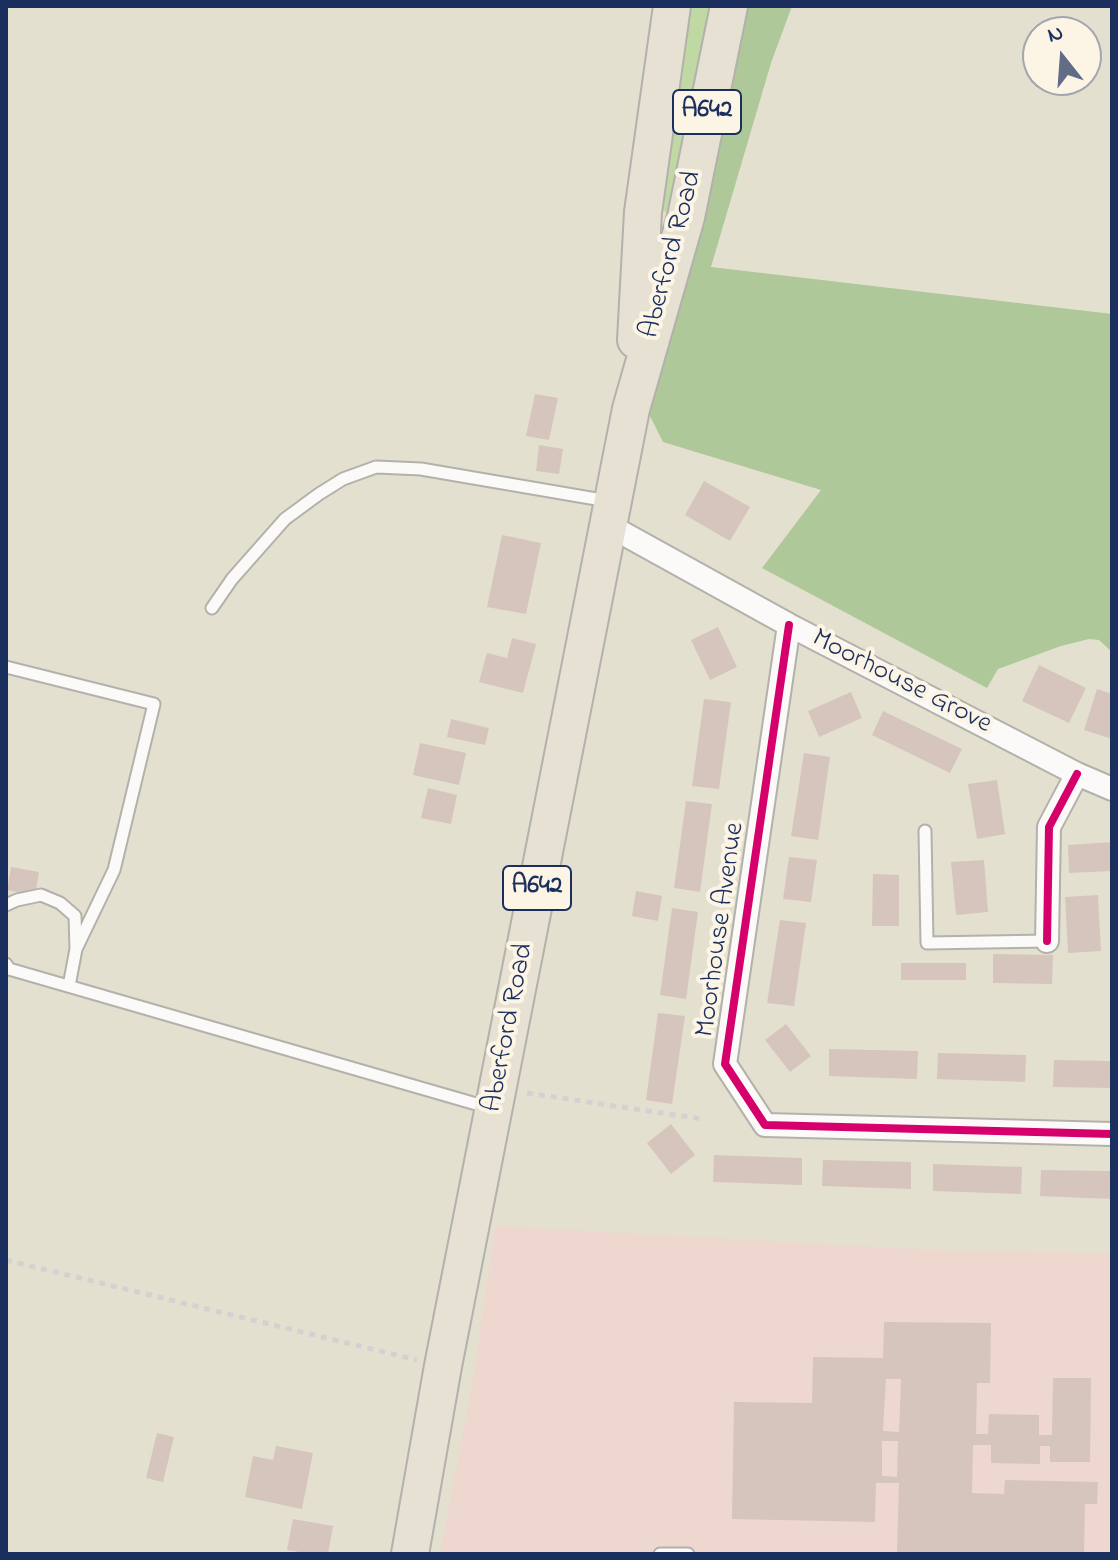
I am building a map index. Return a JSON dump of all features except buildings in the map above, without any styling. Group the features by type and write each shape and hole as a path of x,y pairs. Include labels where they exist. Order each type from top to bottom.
{"main road":[{"name":"Aberford Road","path":"631,409 643,212 672,6"},
{"name":"Aberford Road","path":"410,1554 443,1366 631,409 686,217 729,6"}],"street":[{"name":"Moorhouse Grove","path":"610,513 789,625 1077,774 1112,789"},
{"name":"Moorhouse Avenue","path":"789,625 725,1064 765,1125 1112,1134"},
{"path":"1047,941 1049,827 1077,774"}],"lane":[{"path":"212,608 232,579 285,519 343,479 376,467 421,469 610,513"},
{"path":"6,667 154,704 114,870 76,949"},
{"path":"925,831 927,943 1047,941"},
{"path":"6,905 41,895 60,903 75,916 76,949 69,986"},
{"path":"6,964 9,969 69,986 496,1099"},
{"path":"660,1554 688,1554"}],"path":[{"path":"496,1099 703,1119"},
{"path":"6,1260 443,1366"}],"shaded area":[{"path":"495,1226 932,1250 1112,1253 1112,1554 440,1554 475,1368"}],"green space":[{"path":"691,6 717,6 677,212 666,213 660,206"},
{"path":"748,6 792,6 771,63 711,267 1112,314 1112,652 1099,640 1089,639 1061,646 998,669 987,688 762,568 821,490 663,442 648,412 653,372 724,124"}],"cycle path":[{"path":"789,625 725,1064 765,1125 1112,1134"},
{"path":"1047,941 1049,827 1077,774"}]}
